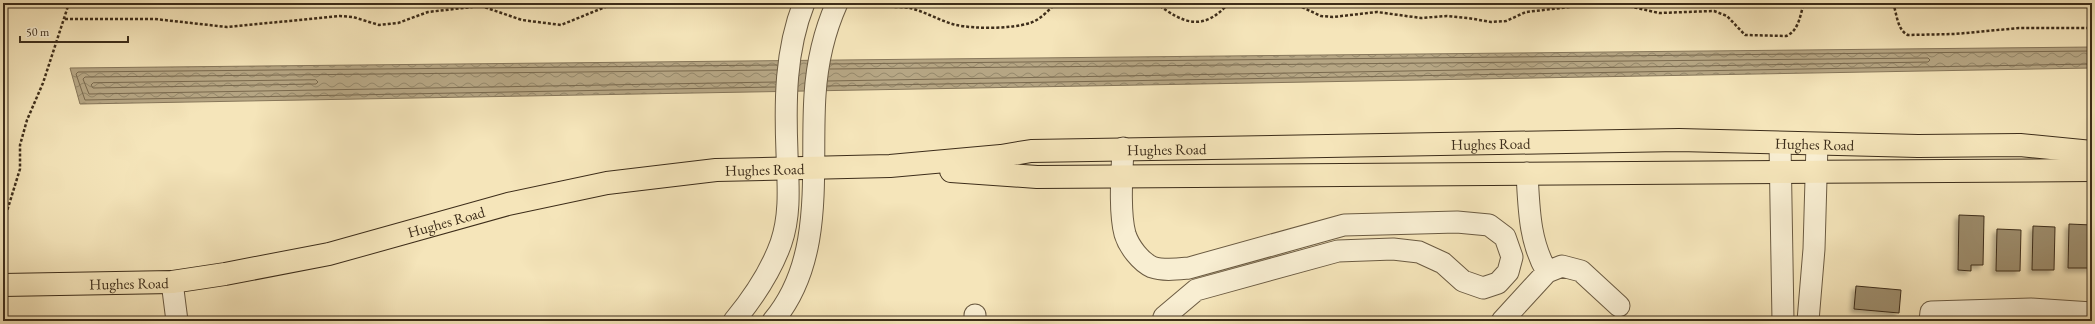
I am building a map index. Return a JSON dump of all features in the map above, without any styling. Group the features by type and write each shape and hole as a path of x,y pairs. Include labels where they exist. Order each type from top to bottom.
{"main road":[{"name":"Hughes Road","path":"10,285 172,282 225,274 328,254 508,204 607,184 716,170 787,170 890,166 1001,156 1031,151 1123,148 1679,140 1918,146 2020,145 2092,152"},
{"name":"Hughes Road","path":"890,166 1037,177 2092,170"}],"street":[{"path":"734,321 771,267 781,242 788,209 786,110 787,76 794,36 804,3"},
{"path":"773,321 798,278 808,249 813,211 812,168 817,77 825,38 837,3"},
{"path":"1780,143 1783,321"},
{"path":"1808,321 1814,249 1817,144"},
{"path":"1123,148 1122,176 1125,235 1134,253 1152,267 1169,269 1189,268 1344,225 1359,224 1457,222 1489,226 1505,237 1512,257 1508,272 1498,283 1483,288 1463,281 1443,263 1420,252 1393,249 1338,251 1196,290 1164,316 1163,321"},
{"path":"1527,173 1530,224 1539,258 1548,272"},
{"path":"1502,321 1548,272 1562,266 1581,271 1619,306"},
{"path":"172,282 177,321"},
{"path":"1930,321 1931,312 2031,310 2092,313"}],"path":[{"path":"3,224 20,170 20,145 27,120 43,84 69,3"},
{"path":"65,19 155,18 227,27 340,16 353,17 379,24 388,24 398,23 428,12 481,6 522,20 562,25 615,3"},
{"path":"865,3 873,6 896,6 911,8 945,22 972,27 1030,23 1041,17 1056,3"},
{"path":"1156,3 1178,19 1198,22 1209,20 1228,3"},
{"path":"1293,3 1321,16 1348,17 1377,12 1421,18 1446,16 1491,22 1506,21 1526,12 1606,3"},
{"path":"1615,3 1658,13 1714,10 1727,16 1745,35 1786,36 1795,30 1804,3"},
{"path":"1893,3 1899,27 1902,32 1908,35 1955,34 2019,28 2092,28"}],"water":[{"path":"2092,47 2092,68 80,104 70,68"}],"building":[{"path":"1959,215 1984,216 1983,265 1971,265 1971,271 1958,270"},
{"path":"2069,224 2092,225 2092,268 2068,268"},
{"path":"2033,226 2055,227 2054,270 2032,270"},
{"path":"1997,229 2021,230 2020,271 1996,271"},
{"path":"1856,286 1901,290 1899,313 1854,309"}]}
